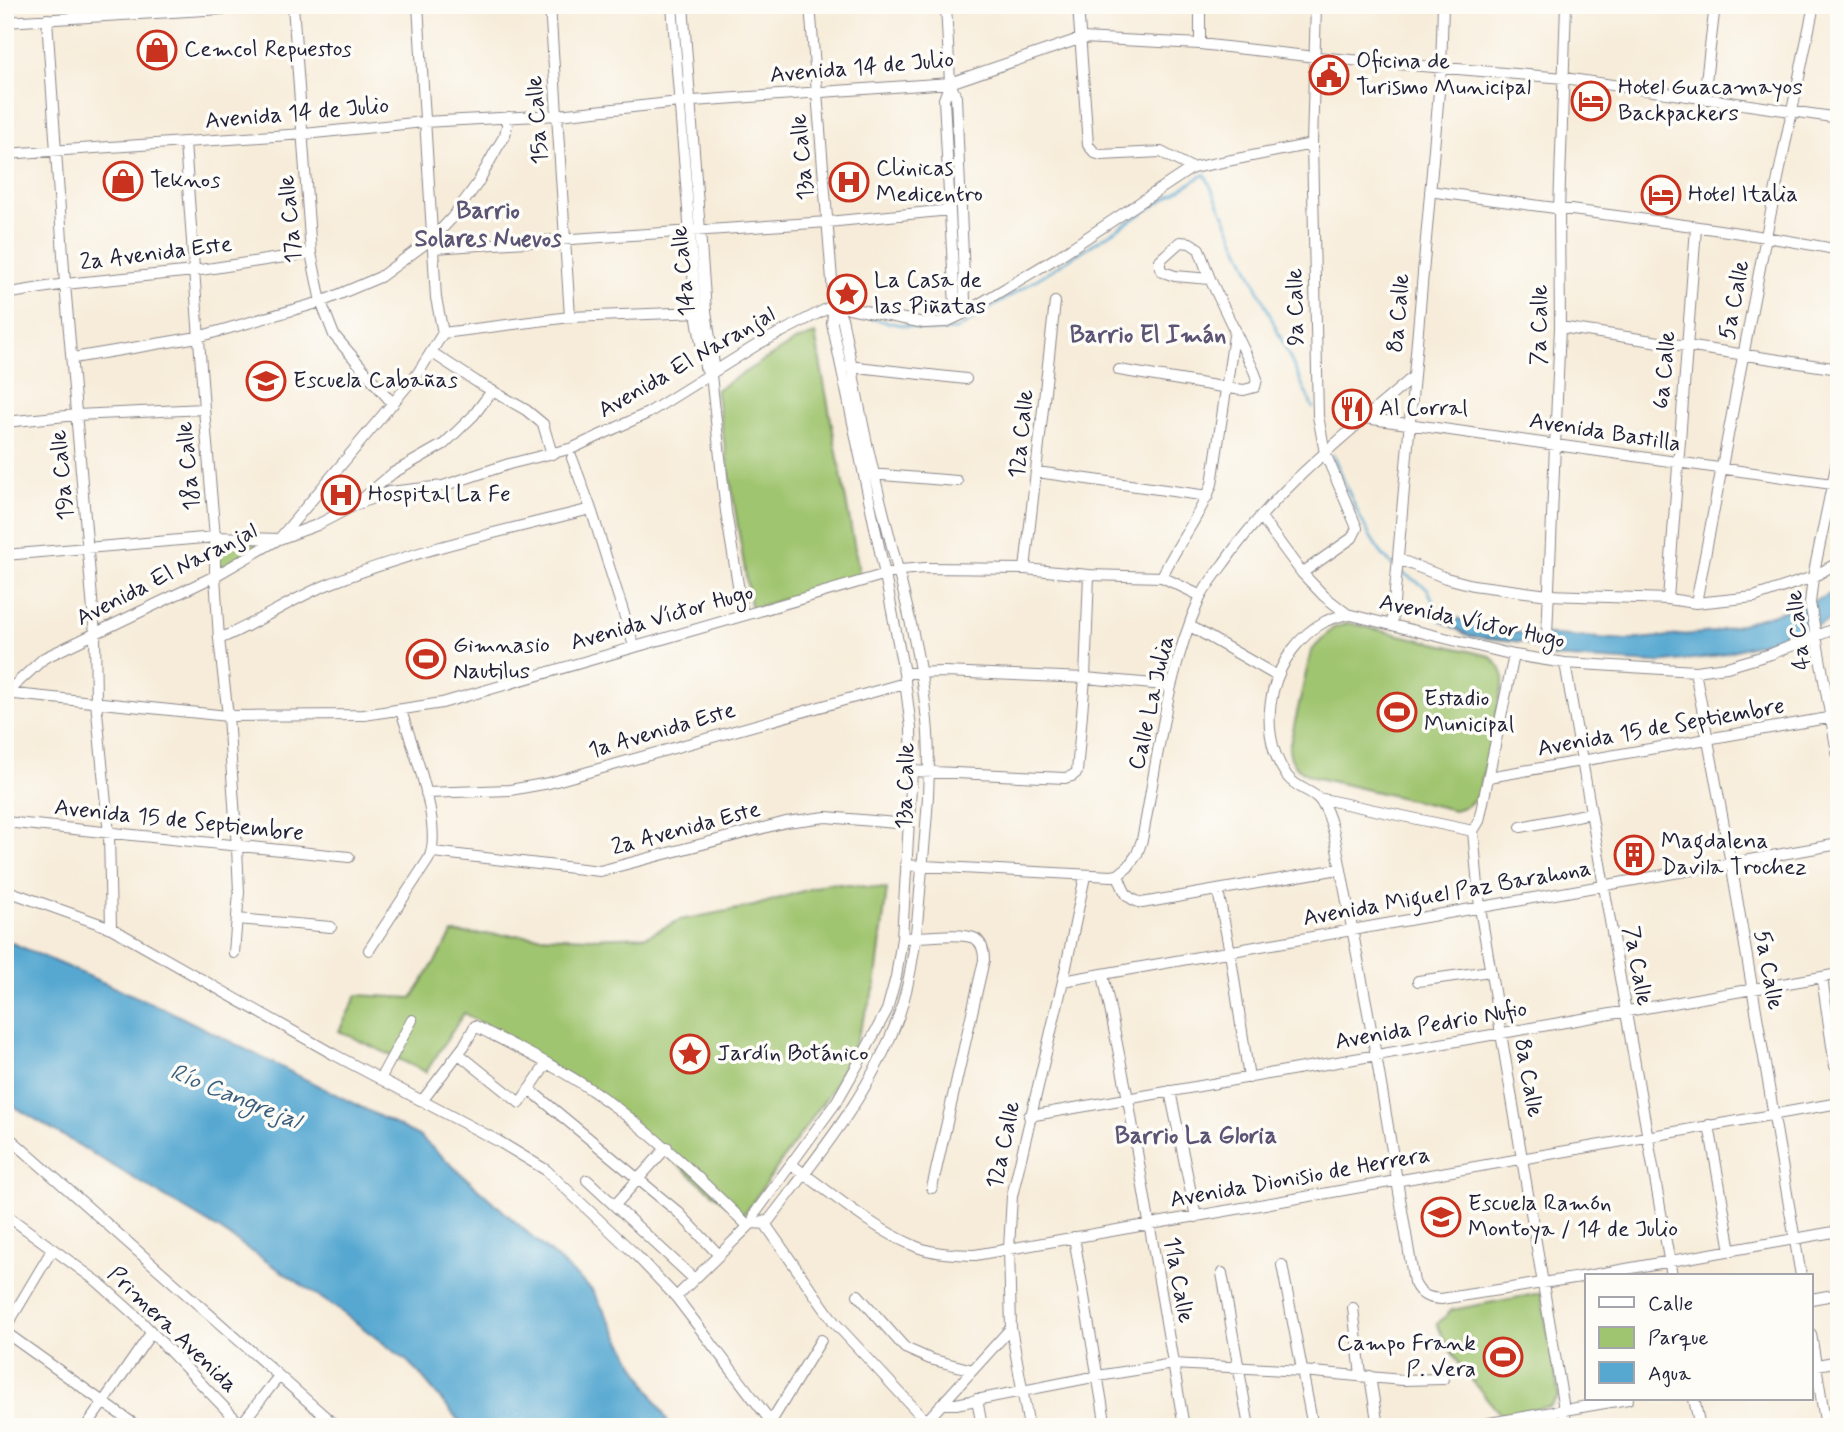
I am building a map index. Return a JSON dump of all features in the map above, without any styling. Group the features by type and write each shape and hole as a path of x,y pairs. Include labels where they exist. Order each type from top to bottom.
{"street":[{"path":"5,22 290,5"},
{"name":"17a Calle","path":"290,5 304,134 312,253 321,302 334,335 393,404"},
{"path":"5,555 215,537 279,539 393,404 443,333 436,298 418,5"},
{"name":"15a Calle","path":"550,5 570,317"},
{"name":"14a Calle","path":"672,5 685,102"},
{"name":"14a Calle","path":"682,5 685,102 705,368 711,375"},
{"name":"13a Calle","path":"676,1297 750,1225 756,1212 837,1101 887,1010 896,977 902,937 912,771 911,728 868,474 846,367 842,318 834,305 810,5"},
{"path":"946,5 950,83 956,97 963,209 965,300 961,315"},
{"path":"1078,5 1088,145 1101,155 1161,152 1192,168"},
{"path":"1200,5 1200,44"},
{"name":"9a Calle","path":"1302,573 1352,538 1357,528 1325,453 1318,415 1312,144 1316,5"},
{"name":"8a Calle","path":"1392,625 1441,69 1443,5"},
{"name":"7a Calle","path":"1546,659 1560,327 1559,210 1566,5"},
{"path":"1704,98 1715,5"},
{"name":"5a Calle","path":"1696,603 1766,236 1814,5"},
{"name":"19a Calle","path":"47,19 65,284 95,634 96,702 110,834 111,929"},
{"name":"Avenida 14 de Julio","path":"5,155 304,134 424,122 558,115 685,102 950,83 1082,38 1200,44 1441,69 1564,78 1839,118"},
{"path":"950,83 944,99 955,306 961,315"},
{"path":"73,358 198,337 321,302 380,277 433,243 477,184 505,135 509,117"},
{"name":"18a Calle","path":"185,143 215,537 219,639 228,716 237,848 239,892 234,953"},
{"path":"834,305 924,323 946,322 1056,258 1192,168 1312,144"},
{"path":"1430,191 1766,236 1839,250"},
{"path":"433,243 564,240 828,222 950,210"},
{"name":"6a Calle","path":"1668,599 1696,228"},
{"path":"1119,370 1228,388 1250,390 1255,387 1257,383 1254,371 1210,279 1199,249 1191,243 1180,242 1160,260 1160,268 1168,274 1210,279"},
{"name":"2a Avenida Este","path":"5,294 65,284 194,271 312,253"},
{"name":"12a Calle","path":"1025,569 1055,302"},
{"name":"Avenida El Naranjal","path":"5,693 44,658 215,576 279,539 389,492 443,486 509,464 573,448 648,413 760,343 834,305"},
{"path":"443,333 570,317 701,312"},
{"path":"1560,327 1839,369"},
{"path":"1162,576 1208,496 1215,472 1235,329"},
{"path":"431,352 526,410 544,424 552,454"},
{"path":"846,367 966,379"},
{"path":"711,375 726,512 743,615"},
{"name":"Calle La Julia","path":"1118,874 1128,867 1142,840 1171,685 1201,596 1240,539 1260,516 1325,453 1413,377"},
{"path":"355,505 393,473 444,444 473,416 492,391"},
{"path":"5,422 77,415 204,409"},
{"name":"Avenida Bastilla","path":"1365,418 1835,485"},
{"name":"4a Calle","path":"1839,452 1835,485 1813,577 1810,603 1834,717 1839,764"},
{"path":"572,458 634,646"},
{"path":"1037,472 1208,496"},
{"path":"868,474 957,481"},
{"name":"13a Calle","path":"766,1224 804,1174 877,1065 898,1016 910,978 916,937 928,771 927,722 900,570 868,474"},
{"path":"219,639 254,624 322,587 374,567 591,509"},
{"name":"Avenida Víctor Hugo","path":"1260,516 1302,573 1324,596 1347,614 1514,655 1565,663 1695,671 1727,667 1771,654 1814,632 1839,627"},
{"path":"1398,559 1446,578 1473,585 1548,595 1668,599 1696,603 1754,597 1813,577 1839,562"},
{"name":"Avenida Víctor Hugo","path":"5,693 228,716 364,715 443,702 900,570 1025,569 1089,575 1162,576 1201,596"},
{"path":"912,771 1065,778 1077,772 1085,678 1089,575"},
{"path":"1347,614 1326,621 1308,634 1293,650 1277,676 1270,699 1269,726 1276,754 1287,776 1299,789 1318,798 1473,831"},
{"path":"1190,626 1277,676"},
{"name":"8a Calle","path":"1514,655 1479,821 1473,831 1480,908 1567,1427"},
{"name":"7a Calle","path":"1565,663 1672,1274"},
{"name":"5a Calle","path":"1695,671 1731,863 1801,1274"},
{"name":"1a Avenida Este","path":"426,793 510,790 549,783 920,672 1085,678 1166,685"},
{"path":"369,950 433,852 426,793 401,711"},
{"name":"Avenida 15 de Septiembre","path":"1489,777 1834,717"},
{"path":"1318,798 1329,816 1353,930 1414,1282 1418,1291 1424,1296 1441,1299 1585,1276"},
{"path":"1521,827 1591,813"},
{"name":"2a Avenida Este","path":"433,852 600,871 786,822 827,817 908,824"},
{"name":"Avenida 15 de Septiembre","path":"5,822 237,848 349,857"},
{"name":"Avenida Miguel Paz Barahona","path":"1063,981 1839,844"},
{"path":"906,865 1085,876 1118,874 1125,893 1131,900 1142,903 1339,869"},
{"name":"12a Calle","path":"1029,1427 1011,1328 1009,1248 1012,1196 1085,876"},
{"path":"5,890 111,929 380,1079 498,1141 546,1170 635,1254 676,1297 773,1423 821,1340"},
{"path":"1218,891 1249,1078"},
{"path":"237,919 331,927"},
{"path":"902,937 968,936 981,944 984,960 932,1188"},
{"path":"1419,981 1490,971"},
{"name":"11a Calle","path":"1104,974 1184,1427"},
{"name":"Avenida Pedrio Nufio","path":"1030,1116 1839,974"},
{"path":"1822,978 1835,1043 1835,1066"},
{"path":"380,1079 412,1020"},
{"path":"422,1101 459,1054 475,1026 548,1063 597,1093 667,1147 750,1225 766,1224"},
{"path":"459,1054 520,1103 548,1063"},
{"path":"862,1056 877,1065"},
{"path":"529,1089 678,1212 719,1255"},
{"path":"1170,1091 1196,1217"},
{"name":"Avenida Dionisio de Herrera","path":"791,1164 881,1228 918,1247 944,1254 975,1255 1839,1103"},
{"path":"1709,1125 1731,1251"},
{"path":"5,1134 338,1427"},
{"path":"615,1205 667,1147"},
{"path":"587,1180 694,1279"},
{"path":"756,1212 834,1322 923,1424 1011,1328"},
{"name":"Primera Avenida","path":"5,1214 98,1282 241,1426"},
{"path":"1599,1274 1839,1231"},
{"path":"1074,1237 1106,1427"},
{"path":"52,1250 5,1331 138,1427"},
{"path":"1282,1265 1313,1427"},
{"path":"1222,1273 1249,1427"},
{"path":"1812,1299 1839,1294"},
{"path":"858,1295 905,1348 930,1359 973,1370"},
{"path":"1353,1308 1377,1427"},
{"path":"86,1427 151,1333"},
{"path":"1826,1427 1813,1366 1839,1361"},
{"path":"941,1404 1173,1364 1402,1380 1443,1379"},
{"path":"241,1426 279,1376"},
{"path":"977,1399 982,1427"},
{"path":"1466,1427 1622,1400"},
{"path":"1694,1400 1700,1427"}],"green space":[{"path":"815,334 860,576 751,609 716,390 795,341"},
{"path":"215,537 268,542 215,576"},
{"name":"Estadio Municipal","path":"1348,623 1490,656 1500,667 1504,677 1480,791 1469,804 1454,810 1313,777 1293,763 1289,748 1311,651 1333,628"},
{"name":"Jardín Botánico","path":"829,883 887,889 875,987 855,1043 831,1091 742,1217 603,1103 464,1013 426,1072 339,1031 357,995 412,998 453,933 590,938 647,936 680,920 754,906"},
{"name":"Campo Frank P. Vera","path":"1541,1293 1559,1396 1550,1406 1501,1415 1457,1361 1437,1324 1452,1310"}],"water":[{"path":"1839,590 1839,617 1797,633 1711,657 1656,663 1553,657 1523,642 1469,636 1441,621 1455,618 1511,632 1627,640 1715,632 1810,603"},
{"name":"Río Cangrejal","path":"5,940 169,1011 419,1136 592,1290 671,1427 464,1427 411,1364 339,1310 220,1230 5,1101"}],"waterway":[{"path":"858,316 931,331 956,330 1205,174 1313,408"},
{"path":"1333,455 1367,531 1385,558 1395,567"},
{"path":"1400,571 1428,589 1441,621"}],"place":[{"name":"Cemcol Repuestos","path":"157,50"},
{"name":"Oficina de Turismo Municipal","path":"1329,75"},
{"name":"Hotel Guacamayos Backpackers","path":"1591,101"},
{"name":"Teknos","path":"123,181"},
{"name":"Clinicas Medicentro","path":"849,182"},
{"name":"Hotel Italia","path":"1661,195"},
{"name":"La Casa de las Piñatas","path":"847,294"},
{"name":"Escuela Cabañas","path":"266,381"},
{"name":"Al Corral","path":"1352,409"},
{"name":"Hospital La Fe","path":"341,495"},
{"name":"Gimnasio Nautilus","path":"426,659"},
{"name":"Estadio Municipal","path":"1397,712"},
{"name":"Magdalena Davila Trochez","path":"1634,855"},
{"name":"Jardín Botánico","path":"690,1054"},
{"name":"Escuela Ramón Montoya / 14 de Julio","path":"1441,1217"},
{"name":"Campo Frank P. Vera","path":"1503,1357"}],"district":[{"name":"Barrio Solares Nuevos","path":"488,225"},
{"name":"Barrio El Imán","path":"1148,335"},
{"name":"Barrio La Gloria","path":"1196,1136"}]}
